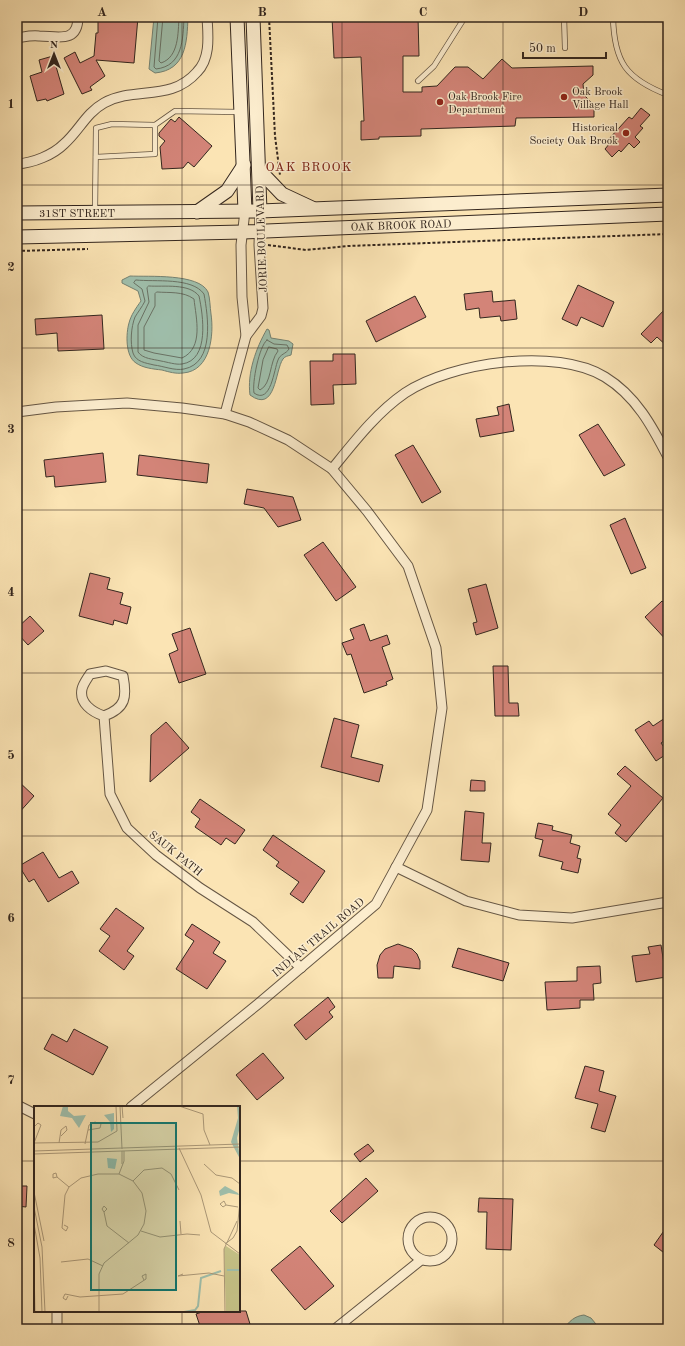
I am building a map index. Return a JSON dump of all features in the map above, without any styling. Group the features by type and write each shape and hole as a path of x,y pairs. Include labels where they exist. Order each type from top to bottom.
{"main road":[{"name":"JORIE BOULEVARD","path":"237,17 245,211"},
{"name":"JORIE BOULEVARD","path":"253,17 260,211"},
{"path":"197,212 227,191 244,165"},
{"path":"259,170 282,194 314,209"},
{"name":"OAK BROOK ROAD","path":"138,213 260,211 668,195"},
{"name":"31ST STREET","path":"17,213 138,213"},
{"name":"OAK BROOK ROAD","path":"135,234 243,232 668,214"},
{"name":"31ST STREET","path":"17,237 135,234"}],"street":[{"path":"17,38 37,36 64,38 76,30 78,17"},
{"path":"17,164 36,160 54,152 65,144 85,118 105,103 134,95 170,90 190,80 199,71 207,50 207,17"},
{"name":"JORIE BOULEVARD","path":"225,414 246,336 242,297 241,245 245,211"},
{"name":"JORIE BOULEVARD","path":"246,336 261,316 263,308 259,231 260,211"},
{"path":"332,469 388,406 428,380 472,367 503,363 568,363 590,369 606,377 641,408 668,457"},
{"name":"INDIAN TRAIL ROAD","path":"17,412 56,407 127,403 225,414 249,422 288,440 332,469 367,511 408,566 436,648 442,708 427,810 376,904 301,968 132,1106"},
{"path":"106,671 122,676 125,688 124,702 114,712 104,716 93,713 84,703 82,689 90,674 106,671"},
{"name":"SAUK PATH","path":"104,716 110,794 127,828 156,855 200,888 254,922 301,968"},
{"path":"396,867 466,902 519,915 572,918 668,902"},
{"path":"17,1105 34,1114"},
{"path":"335,1329 421,1260 435,1261 443,1258 449,1252 452,1245 453,1236 450,1228 440,1219 431,1217 423,1218 416,1222 411,1228 408,1235 408,1243 413,1253 421,1260"},
{"path":"57,1312 57,1329"}],"lane":[{"path":"418,81 434,66 465,17"},
{"path":"564,17 565,48"},
{"path":"613,17 613,40 626,71 647,87 668,95"},
{"path":"95,212 96,128 112,124 154,125 175,111 241,112"},
{"path":"96,157 155,154 154,125"}],"path":[{"path":"269,17 275,136 281,177"},
{"path":"663,17 668,56"},
{"path":"668,111 666,123 668,142"},
{"path":"278,246 306,250 348,246 668,234"}],"water":[{"path":"154,17 188,17 187,36 183,54 179,61 173,67 165,71 155,73 149,69"},
{"path":"130,276 160,276 184,279 203,286 208,292 212,322 211,341 209,350 200,366 192,371 175,373 145,367 132,360 127,344 128,327 132,314 141,301 138,291 122,283 122,280"},
{"path":"267,329 269,330 271,338 289,341 293,344 291,355 284,358 280,364 270,395 265,399 259,399 250,395 249,387 251,369 259,344"},
{"path":"584,1315 591,1318 600,1329 564,1329 572,1319"}],"building":[{"path":"98,17 138,17 134,63 96,60 105,76 90,87 92,90 82,94 64,58 75,52 80,63 94,56 96,33 98,33"},
{"path":"332,17 418,17 419,56 403,56 403,92 422,92 422,87 437,86 455,67 468,67 483,79 502,59 512,68 593,66 593,75 583,84 584,95 594,105 594,117 516,118 515,126 421,129 421,136 379,137 379,139 361,140 361,121 364,121 361,57 334,58"},
{"path":"53,56 64,94 47,101 46,99 37,101 30,76 42,72 39,60"},
{"name":"Historical Society Oak Brook","path":"641,108 650,115 640,126 643,128 635,137 640,142 634,148 629,143 621,152 619,150 612,157 605,149 610,143 608,140 629,117 632,119"},
{"path":"179,117 212,146 194,167 188,162 183,168 162,169 160,147 165,141 159,136 159,133 171,119 175,122"},
{"path":"578,285 614,302 603,327 581,317 577,326 562,319"},
{"path":"492,291 493,302 515,300 517,319 501,321 500,316 480,318 479,308 466,310 464,294"},
{"path":"415,296 426,317 376,342 366,321"},
{"path":"668,306 668,347 657,337 651,343 641,334"},
{"path":"102,315 104,349 58,351 57,333 36,335 35,319"},
{"path":"333,354 355,354 356,384 333,385 334,404 311,405 310,361 333,361"},
{"path":"509,404 514,431 480,437 476,419 499,415 497,407"},
{"path":"598,424 625,465 604,476 579,435"},
{"path":"413,445 441,492 422,503 395,455"},
{"path":"103,453 106,482 55,487 54,476 46,477 44,460"},
{"path":"139,455 209,464 207,483 137,475"},
{"path":"247,489 293,497 301,520 278,527 264,508 244,504"},
{"path":"625,518 646,568 631,574 610,525"},
{"path":"323,542 356,587 336,601 304,555"},
{"path":"90,573 110,578 107,589 123,593 120,604 131,607 127,624 114,620 113,625 79,616"},
{"path":"486,584 498,628 476,635 473,623 477,622 468,589"},
{"path":"662,601 668,606 668,642 645,617"},
{"path":"30,616 44,631 28,645 17,633 17,628"},
{"path":"364,624 370,641 387,635 390,644 382,647 393,679 386,682 387,685 364,693 351,654 347,655 342,643 354,639 350,629"},
{"path":"190,628 206,674 179,683 169,654 178,650 172,634"},
{"path":"493,666 508,666 509,703 518,703 519,716 495,716"},
{"path":"668,716 668,738 661,743 668,753 656,761 635,730 649,721 653,726"},
{"path":"334,718 359,725 351,757 383,765 379,782 321,767"},
{"path":"166,722 189,748 150,782 151,735"},
{"path":"625,766 663,798 626,842 615,833 621,825 608,814 631,786 617,774"},
{"path":"17,780 34,796 17,815"},
{"path":"471,780 485,781 485,791 470,791"},
{"path":"200,799 245,830 235,844 226,838 221,845 195,827 200,819 191,812"},
{"path":"465,811 484,813 482,843 491,843 489,862 461,860"},
{"path":"538,823 553,826 552,830 572,835 570,843 580,846 577,858 581,859 578,873 561,869 563,862 539,856 543,840 535,838"},
{"path":"273,835 325,871 303,903 290,894 299,882 276,866 279,862 263,850"},
{"path":"43,852 59,878 72,871 79,883 48,902 34,879 29,882 19,866"},
{"path":"116,908 144,928 127,951 134,956 124,970 99,951 110,936 100,929"},
{"path":"192,924 220,942 213,953 226,961 207,989 176,969 194,941 185,935"},
{"path":"398,944 412,949 417,954 420,961 420,969 394,966 393,978 378,978 377,965 380,955 385,949"},
{"path":"661,945 666,977 636,982 632,956 650,954 648,947"},
{"path":"458,948 509,963 503,981 452,967"},
{"path":"600,966 601,983 593,984 594,1000 580,1000 580,1008 547,1010 545,982 577,981 577,967"},
{"path":"328,997 335,1007 329,1012 333,1017 306,1040 294,1025"},
{"path":"74,1029 108,1047 93,1075 44,1049 52,1034 67,1042"},
{"path":"263,1053 284,1078 257,1100 236,1075"},
{"path":"585,1066 604,1071 599,1091 616,1096 605,1132 591,1128 598,1104 575,1098"},
{"path":"368,1144 374,1151 360,1162 354,1154"},
{"path":"366,1178 378,1191 342,1223 330,1211"},
{"path":"17,1186 27,1186 26,1207 17,1206"},
{"path":"479,1198 513,1199 511,1250 486,1249 487,1212 478,1212"},
{"path":"668,1225 668,1256 654,1245"},
{"path":"300,1246 334,1286 305,1310 271,1270"},
{"path":"246,1311 250,1324 235,1329 201,1329 196,1314 202,1312"}],"place":[{"name":"Oak Brook Village Hall","path":"564,97"},
{"name":"Oak Brook Fire Department","path":"440,102"},
{"name":"Historical Society Oak Brook","path":"626,133"}],"district":[{"name":"OAK BROOK","path":"309,166"}]}
